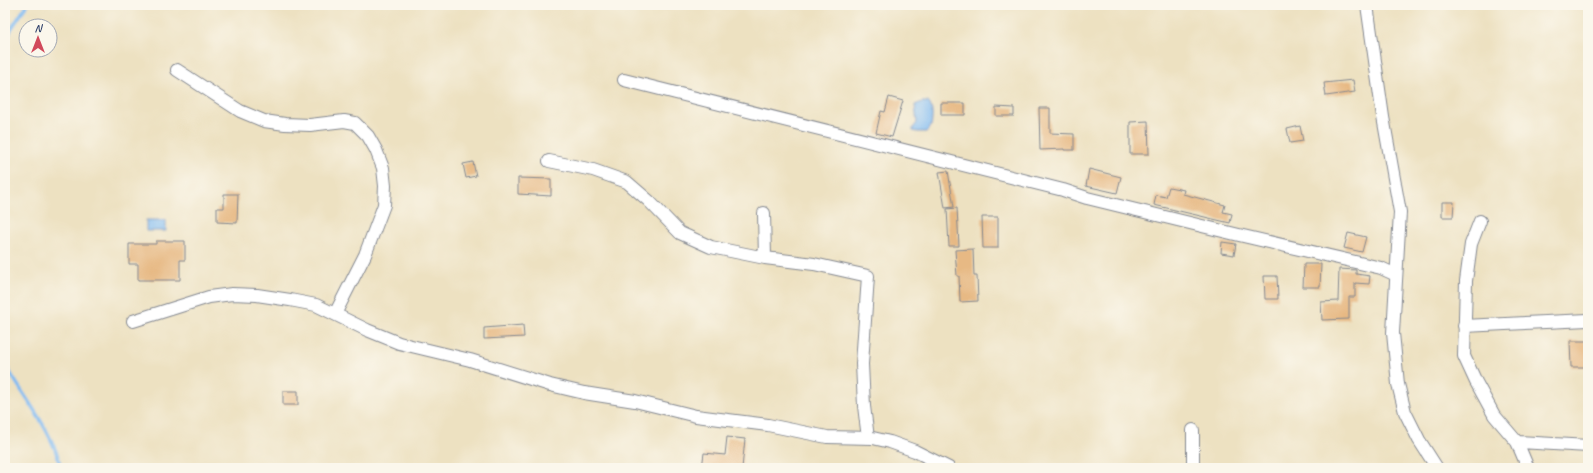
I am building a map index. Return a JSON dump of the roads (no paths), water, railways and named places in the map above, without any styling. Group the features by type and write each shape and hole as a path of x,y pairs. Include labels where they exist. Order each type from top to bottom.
{"street":[{"path":"1367,5 1383,117 1400,212 1393,333 1398,384 1405,412 1419,440 1436,468"},
{"path":"177,70 240,111 264,121 310,125 344,121 355,123 368,136 376,150 383,168 385,186 384,205 365,255 335,314"},
{"path":"624,80 1055,188 1102,202 1382,268 1396,275"},
{"path":"549,161 593,170 627,182 649,201 680,233 711,247 765,258 814,264 868,276 862,364 864,406 868,438"},
{"path":"764,213 765,258"},
{"path":"1480,221 1471,244 1466,281 1464,356 1476,382 1494,414 1517,442 1528,468"},
{"path":"133,321 209,297 232,294 257,295 290,300 316,306 399,343 470,360 550,385 584,393 635,401 696,416 768,425 827,437 873,438 890,442 915,451 949,468"},
{"path":"1464,326 1588,320"},
{"path":"1193,430 1193,468"},
{"path":"1517,442 1588,446"}],"water":[{"path":"922,102 928,102 931,107 931,127 926,132 917,132 913,131 913,128 917,123 915,105"},
{"path":"146,220 166,220 166,231 146,231"}],"waterway":[{"path":"5,44 11,29 27,5"},
{"path":"5,364 37,414 51,440 61,468"}]}
